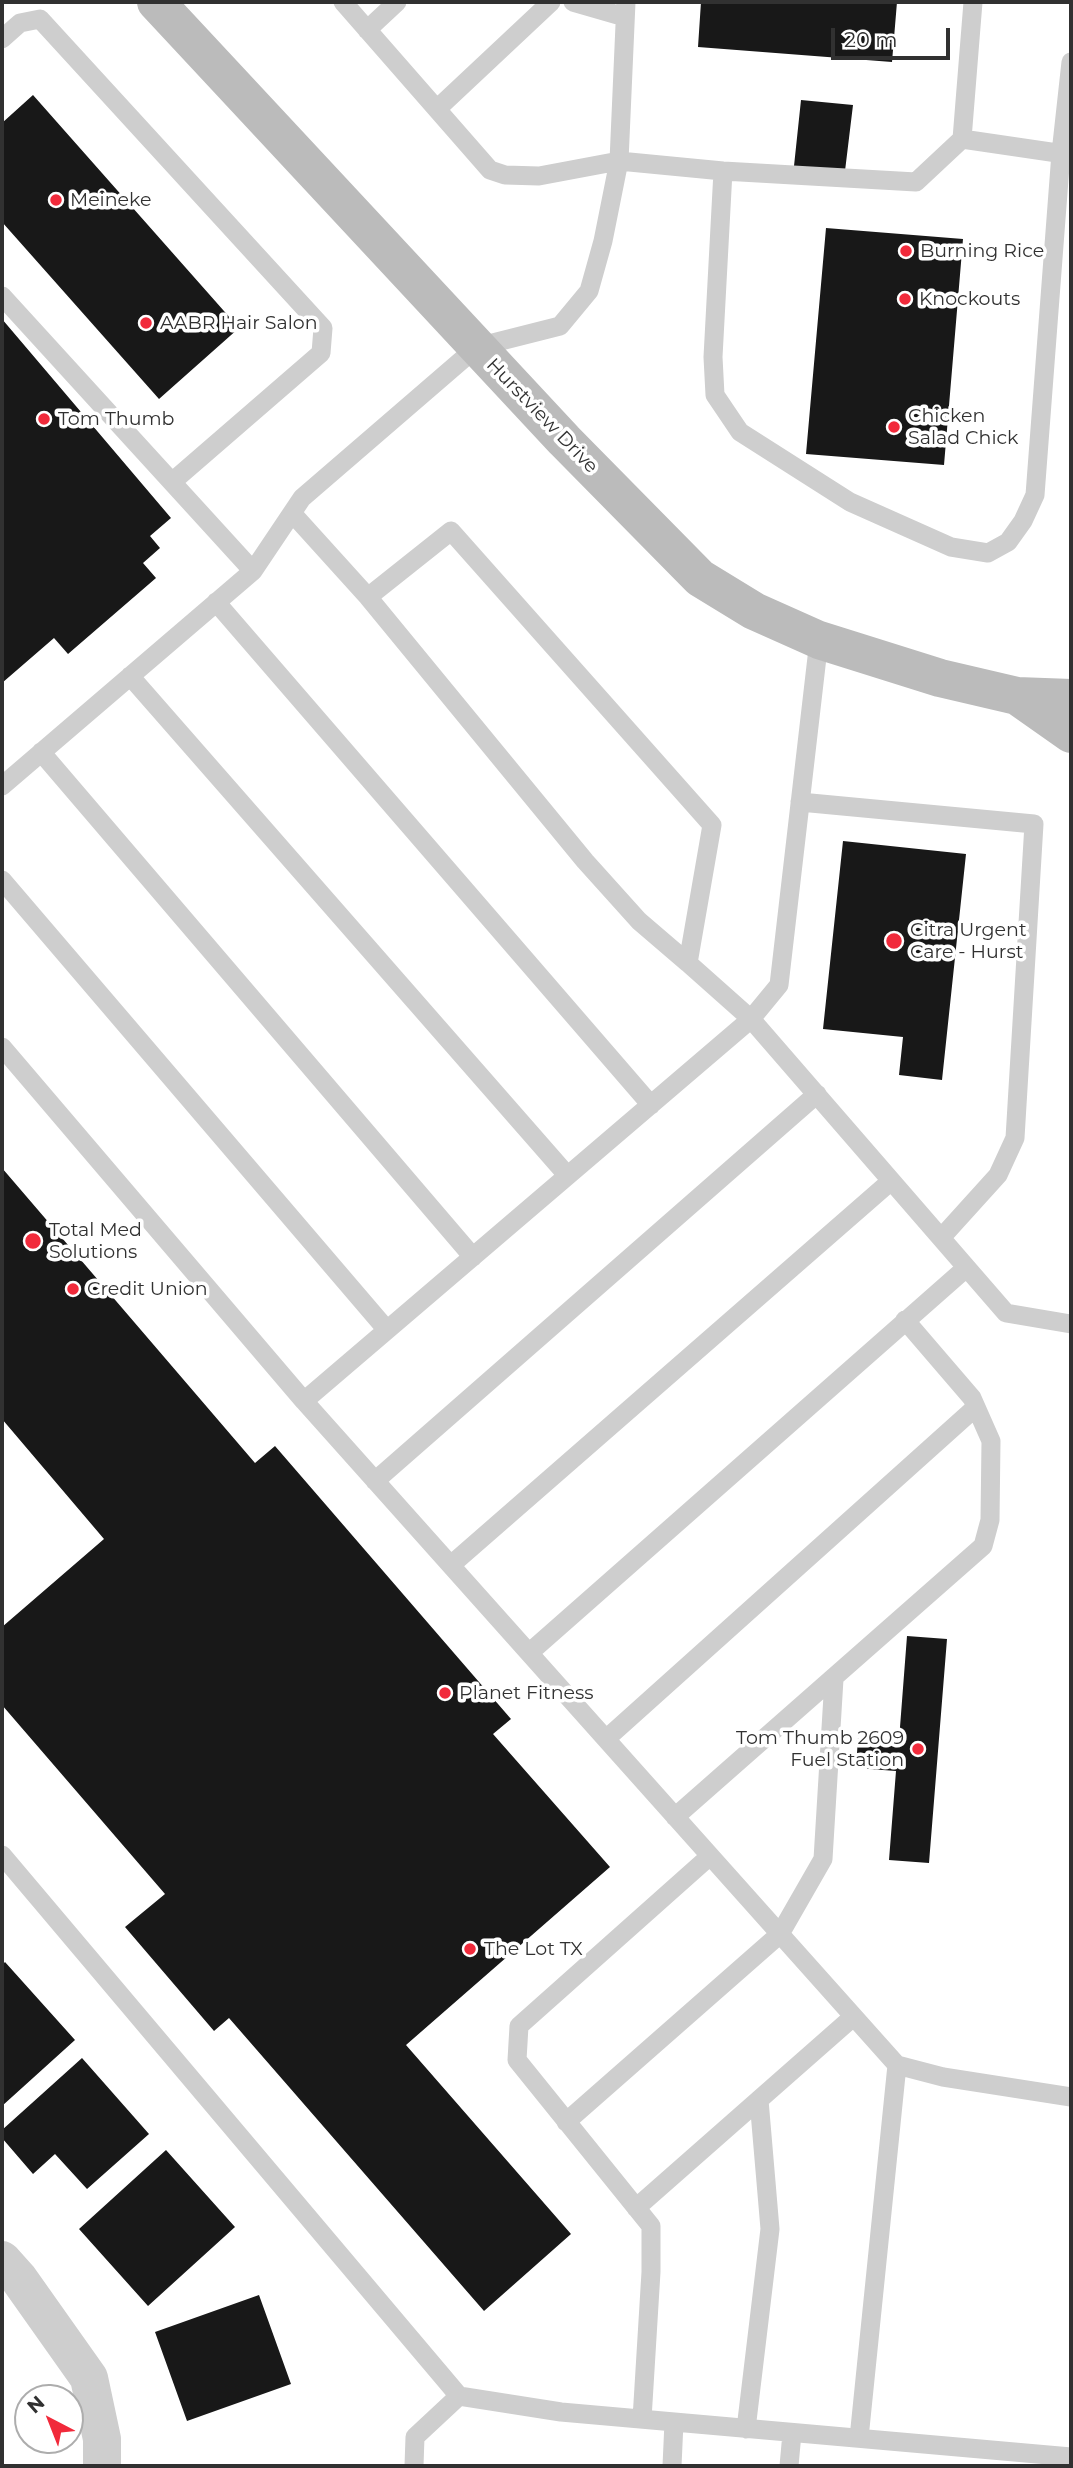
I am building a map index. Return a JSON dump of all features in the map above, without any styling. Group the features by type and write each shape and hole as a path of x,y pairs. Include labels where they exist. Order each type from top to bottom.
{"main road":[{"name":"Hurstview Drive","path":"156,2 564,440 700,578 754,611 818,640 940,678 1017,696 1071,698"},
{"name":"Hurstview Drive","path":"1017,696 1071,734"}],"street":[{"path":"2,2260 19,2279 89,2378 102,2439 102,2466"}],"lane":[{"path":"343,2 490,170 505,176 539,176 619,161 723,171 916,182 962,139 973,2"},
{"path":"368,30 397,2"},
{"path":"437,109 551,2"},
{"path":"2,786 253,570 302,498 477,347 560,326 589,290 603,241 619,161 625,10 573,2"},
{"path":"2,38 20,23 40,19 323,328 321,353 172,482"},
{"path":"723,171 713,357 715,395 740,432 850,502 951,547 988,553 1008,542 1023,521 1035,495 1066,154 1071,62"},
{"path":"962,139 1066,154"},
{"path":"2,296 253,570"},
{"path":"292,513 368,597 585,861 639,921 751,1019 1006,1313 1071,1324"},
{"path":"368,597 451,531 712,825 688,963"},
{"path":"216,602 650,1105"},
{"path":"304,1401 751,1019 779,985 818,640"},
{"path":"130,676 567,1175"},
{"path":"41,752 472,1257"},
{"path":"800,802 1034,824 1015,1138 998,1175 941,1238"},
{"path":"2,880 387,1330"},
{"path":"2,1047 304,1401 897,2065 943,2077 1071,2097"},
{"path":"375,1481 817,1094"},
{"path":"451,1565 891,1181"},
{"path":"529,1653 966,1268"},
{"path":"675,1817 983,1546 990,1520 991,1441 972,1398 905,1320"},
{"path":"606,1739 976,1407"},
{"path":"566,2122 780,1934 823,1859 834,1679"},
{"path":"2,1855 459,2396 561,2412 1071,2457"},
{"path":"642,2419 651,2272 651,2226 517,2060 519,2026 710,1856"},
{"path":"636,2208 853,2017"},
{"path":"859,2438 897,2065"},
{"path":"746,2428 770,2230 759,2099"},
{"path":"414,2466 415,2437 459,2396"},
{"path":"671,2466 674,2422"},
{"path":"789,2466 792,2433"}],"building":[{"path":"701,2 897,2 892,62 698,47"},
{"path":"33,95 239,328 159,399 2,222 2,123"},
{"path":"801,100 853,105 845,171 794,166"},
{"path":"826,228 963,239 944,465 806,454"},
{"name":"Tom Thumb","path":"2,319 171,518 150,536 160,548 143,563 156,578 68,654 54,638 2,683"},
{"name":"Citra Urgent Care - Hurst","path":"843,841 966,854 942,1080 899,1075 903,1037 823,1029"},
{"path":"2,1168 255,1463 275,1446 511,1719 493,1734 610,1867 406,2045 571,2234 484,2311 229,2018 214,2031 125,1927 165,1894 2,1705 2,1627 104,1539 2,1419"},
{"name":"Tom Thumb 2609 Fuel Station","path":"907,1636 947,1639 929,1863 889,1860 896,1771 856,1768 858,1738 899,1740"},
{"path":"5,1962 75,2040 2,2106 2,1965"},
{"path":"82,2058 149,2134 87,2189 55,2154 33,2174 2,2138 2,2130"},
{"path":"166,2150 235,2227 148,2306 79,2229"},
{"path":"259,2295 291,2384 187,2421 155,2332"}],"place":[{"name":"Meineke","path":"56,200"},
{"name":"Burning Rice","path":"906,251"},
{"name":"Knockouts","path":"905,299"},
{"name":"AABR Hair Salon","path":"146,323"},
{"name":"Tom Thumb","path":"44,419"},
{"name":"Chicken Salad Chick","path":"894,427"},
{"name":"Citra Urgent Care - Hurst","path":"894,941"},
{"name":"Total Med Solutions","path":"33,1241"},
{"name":"Credit Union","path":"73,1289"},
{"name":"Planet Fitness","path":"445,1693"},
{"name":"Tom Thumb 2609 Fuel Station","path":"918,1749"},
{"name":"The Lot TX","path":"470,1949"}]}
